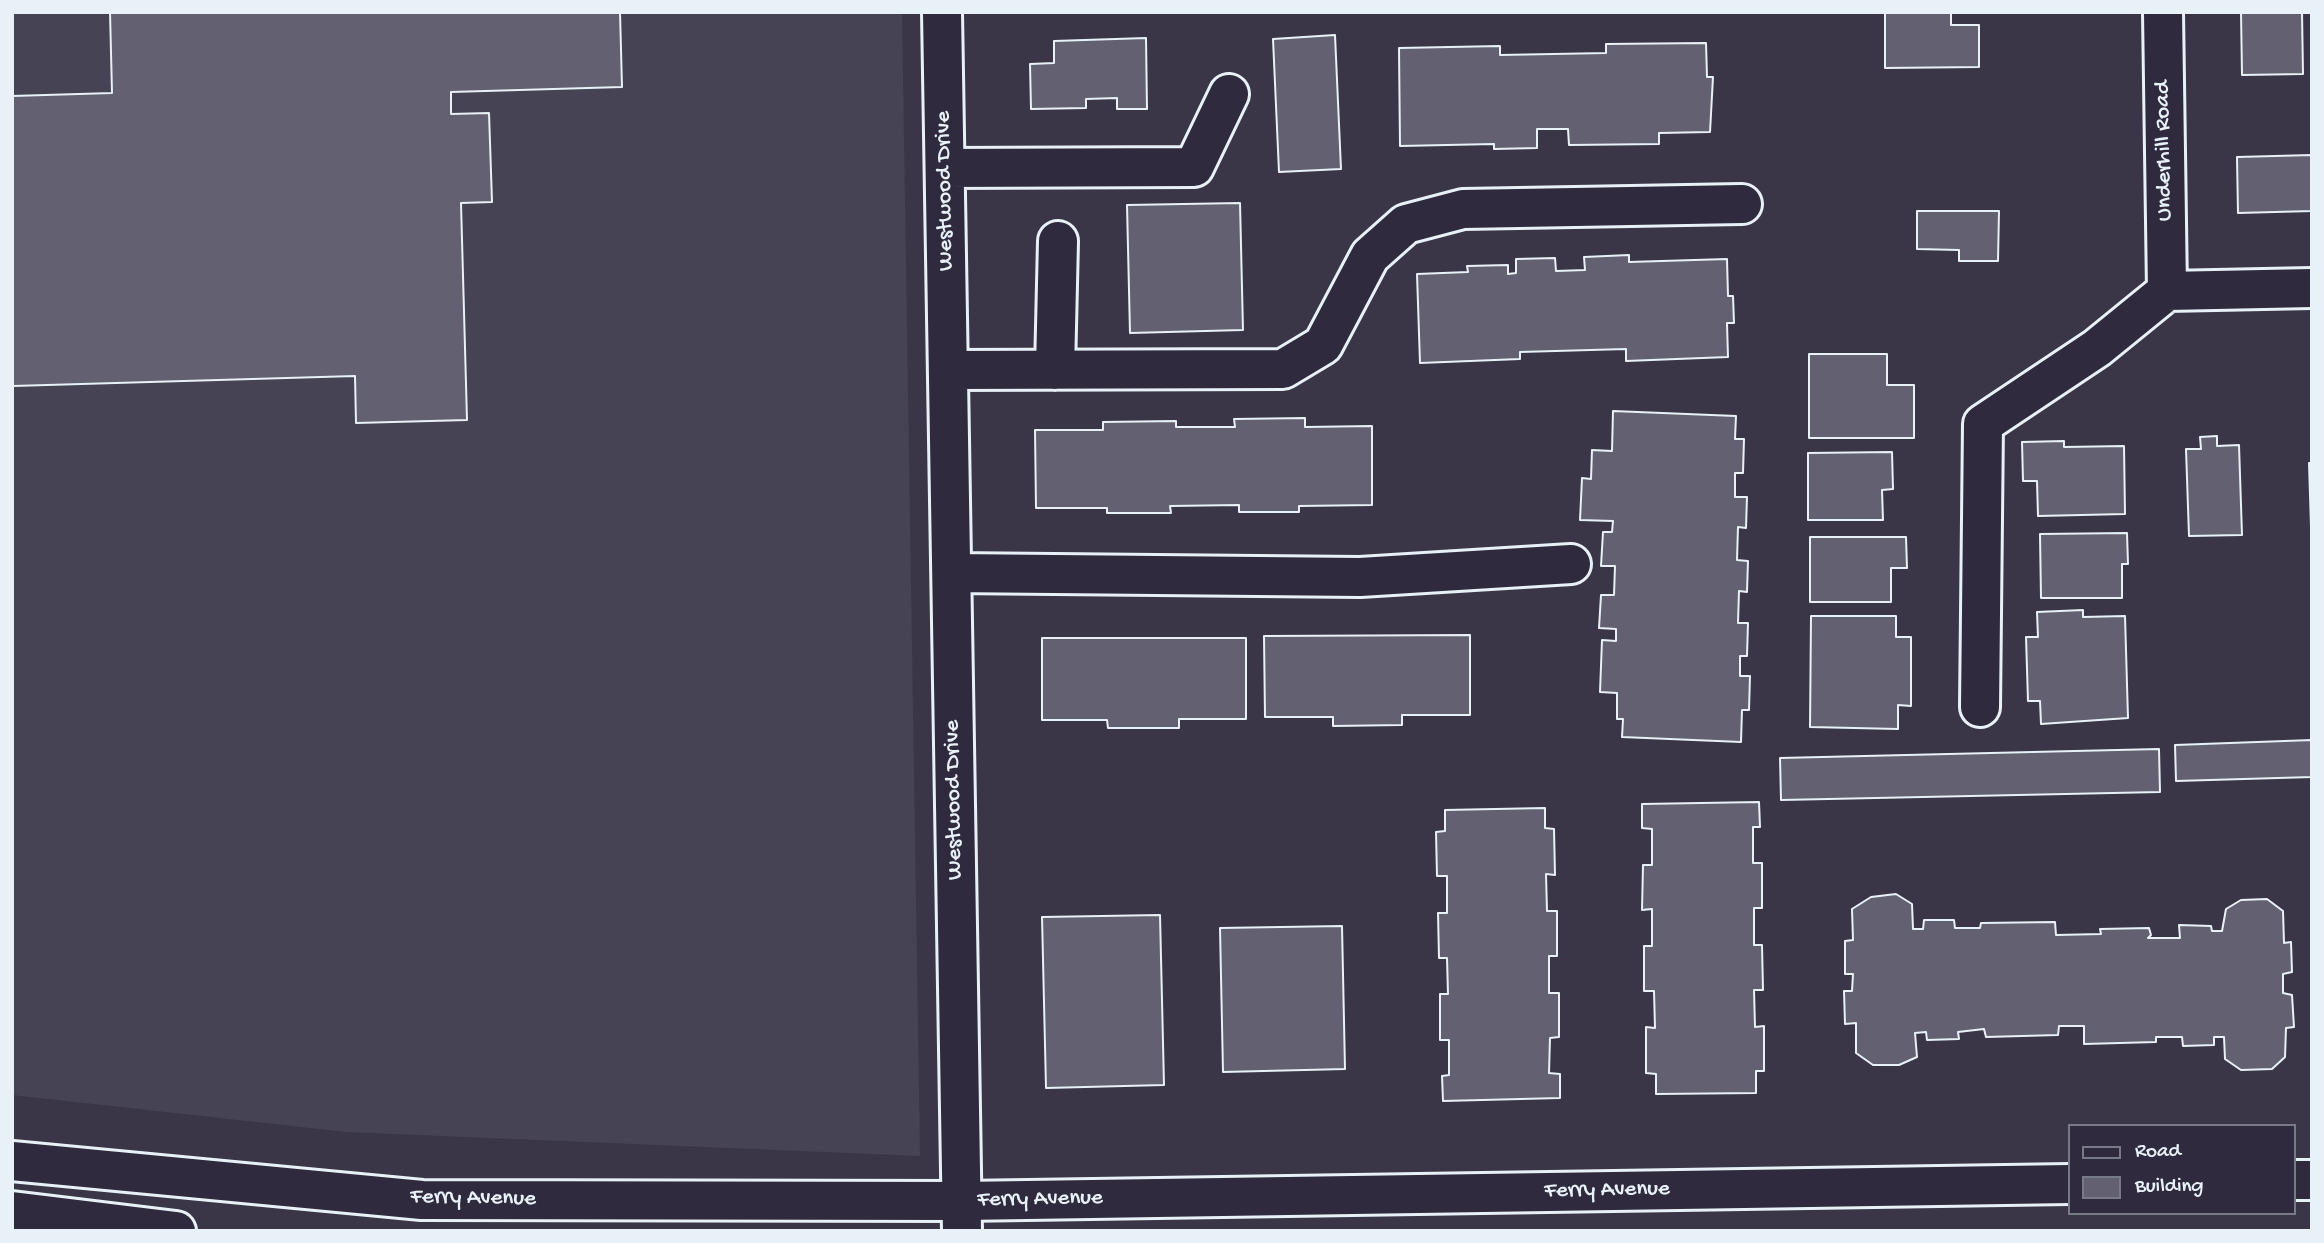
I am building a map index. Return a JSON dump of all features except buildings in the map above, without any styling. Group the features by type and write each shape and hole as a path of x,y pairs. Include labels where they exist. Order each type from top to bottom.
{"street":[{"name":"Westwood Drive","path":"942,12 962,1216"},
{"name":"Underhill Road","path":"2163,12 2168,291"},
{"path":"945,168 1194,167 1229,94"},
{"path":"949,370 1283,369 1323,345 1370,256 1406,224 1463,209 1742,204"},
{"path":"1055,370 1058,240"},
{"path":"1980,707 1983,424 2097,348 2168,291 2312,288"},
{"path":"952,573 1360,577 1571,564"},
{"name":"Ferry Avenue","path":"12,1161 422,1200 962,1216 2068,1184"},
{"path":"12,1211 176,1231"}],"shaded area":[{"path":"12,12 902,12 920,1156 346,1132 12,1095"}]}
